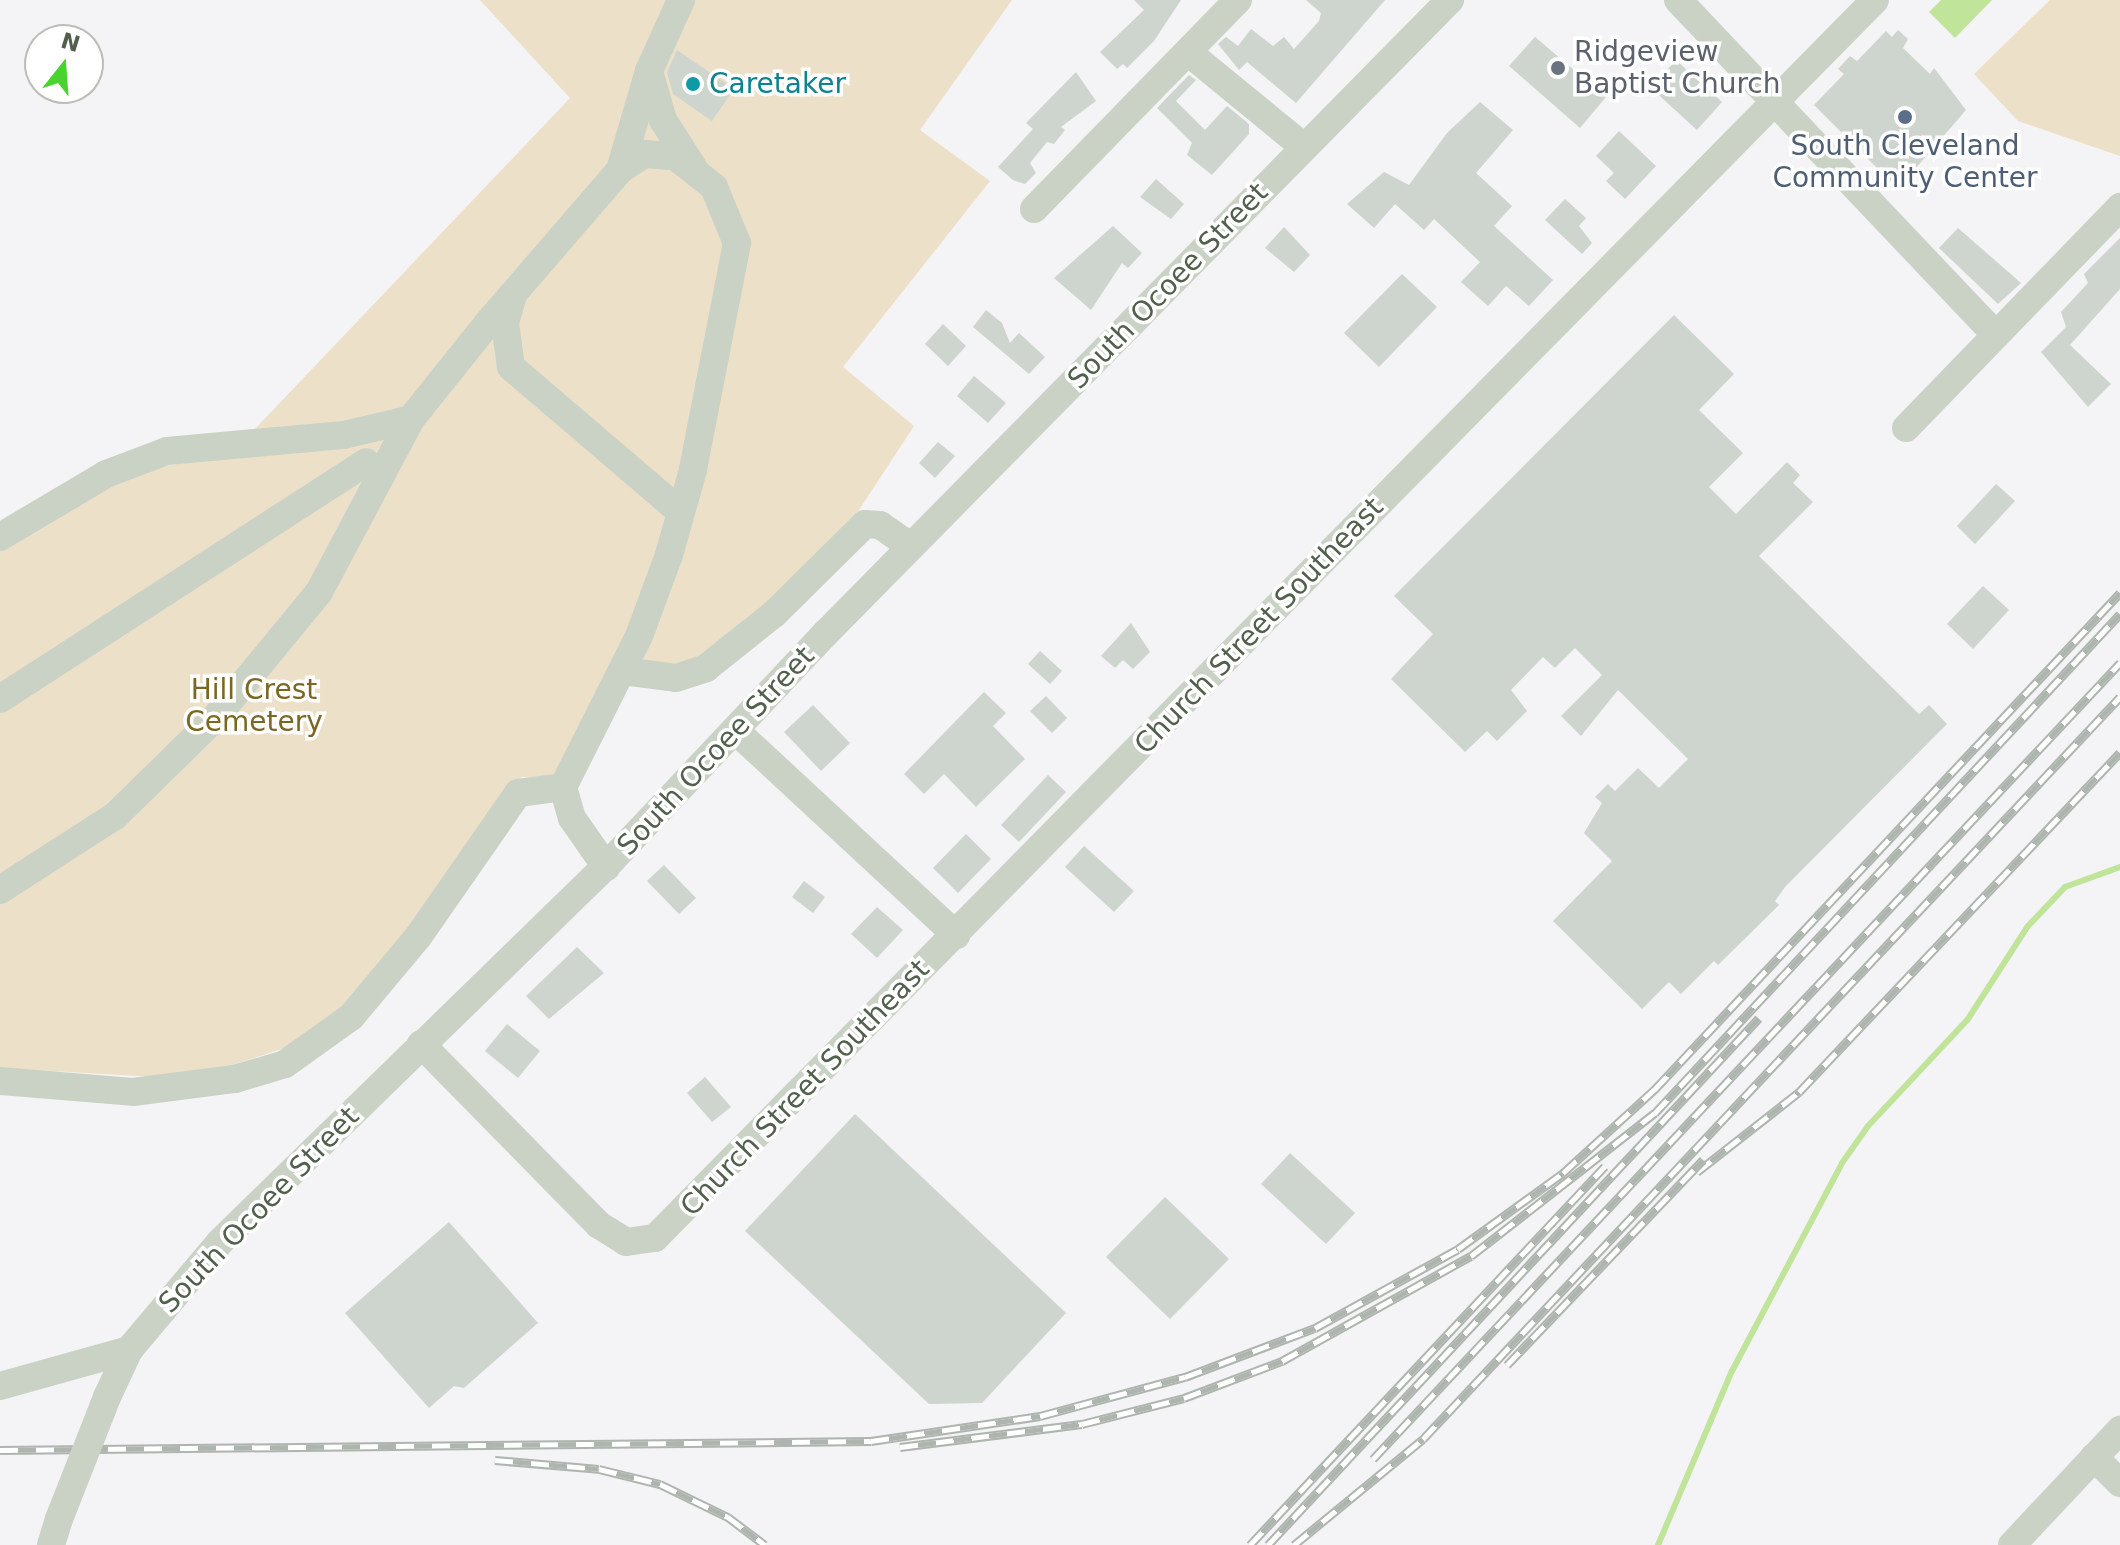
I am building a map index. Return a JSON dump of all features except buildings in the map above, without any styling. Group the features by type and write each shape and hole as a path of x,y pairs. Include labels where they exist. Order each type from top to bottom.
{"street":[{"path":"620,170 649,71 681,0"},
{"path":"1034,209 1238,0"},
{"name":"South Ocoee Street","path":"55,1532 107,1397 129,1350 220,1242 606,867 911,547 1450,0"},
{"path":"1678,0 1996,335"},
{"name":"Church Street Southeast","path":"421,1044 599,1225 637,1242 655,1238 685,1212 1773,100 1875,0"},
{"path":"1189,53 1304,147"},
{"path":"649,71 663,120 697,174"},
{"path":"0,890 115,816 166,771 319,592 373,472 411,419 513,294 620,170 644,154 675,156 714,187 737,243 681,512 623,671 563,787 572,818 606,867"},
{"path":"1906,428 2120,207"},
{"path":"513,294 505,323 511,367 681,512"},
{"path":"0,537 106,474 167,451 346,435 411,419"},
{"path":"346,435 373,472"},
{"path":"0,699 373,472"},
{"path":"623,671 676,678 706,668 774,614 865,524 880,525 911,547"},
{"path":"737,732 956,935"},
{"path":"0,1081 133,1092 235,1079 285,1064 351,1017 418,937 518,793 563,787"},
{"path":"0,1386 129,1350"},
{"path":"2012,1545 2120,1430"},
{"path":"2094,1457 2120,1483"}],"green space":[{"name":"Hill Crest Cemetery","path":"480,0 1012,0 920,130 990,181 843,367 914,426 840,539 700,662 643,666 557,778 522,777 501,794 373,979 332,1017 284,1048 212,1072 155,1077 0,1068 0,545 119,476 233,452 570,98"},
{"path":"2050,0 2120,0 2120,156 2018,121 1974,74"}],"shaded area":[{"path":"1941,0 1992,0 1955,38 1929,12"}],"waterway":[{"path":"1658,1545 1732,1371 1842,1163 1868,1126 1968,1019 2028,926 2065,887 2120,867"}],"railway":[{"path":"0,1450 871,1441 1040,1416 1185,1377 1315,1328 1458,1249 1563,1173 1655,1089 2120,593"},
{"path":"900,1447 1082,1424 1184,1398 1282,1361 1471,1256 1655,1113 2120,614"},
{"path":"1373,1459 2120,663"},
{"path":"1294,1545 1423,1439 2120,697"},
{"path":"1697,1172 1799,1092 2120,753"},
{"path":"1268,1545 1759,1018"},
{"path":"1507,1365 1703,1160"},
{"path":"1250,1545 1605,1166"},
{"path":"495,1460 599,1469 660,1484 728,1517 765,1545"}],"place":[{"name":"Ridgeview Baptist Church","path":"1558,68"},
{"name":"Caretaker","path":"693,84"},
{"name":"South Cleveland Community Center","path":"1905,117"}]}
